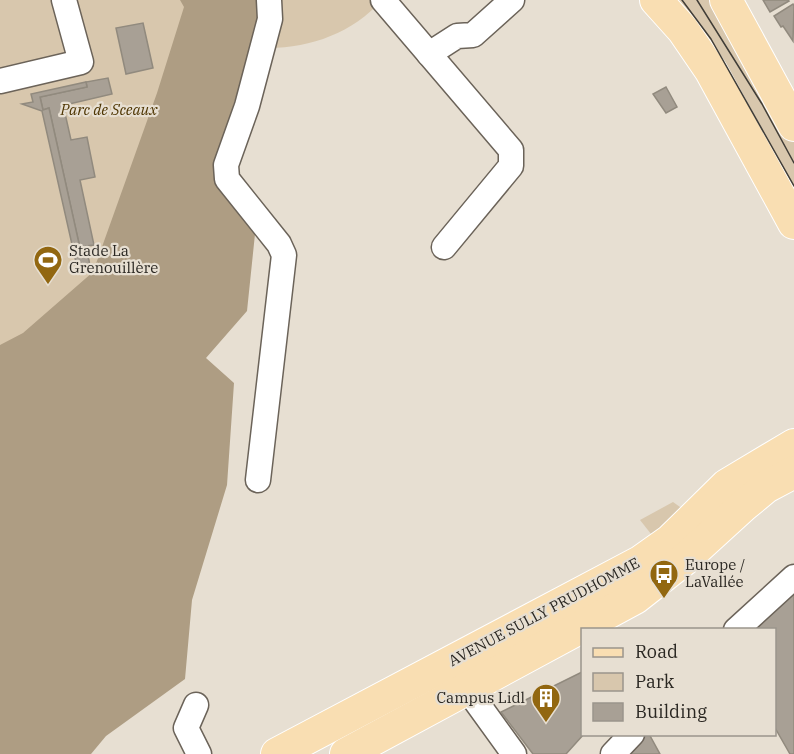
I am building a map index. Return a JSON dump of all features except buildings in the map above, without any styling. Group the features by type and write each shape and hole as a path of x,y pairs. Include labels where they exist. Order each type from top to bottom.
{"main road":[{"path":"656,0 683,30 711,71 794,223"},
{"path":"726,0 794,126"},
{"name":"AVENUE SULLY PRUDHOMME","path":"277,754 640,561 671,540 727,485 794,444"},
{"name":"AVENUE SULLY PRUDHOMME","path":"346,754 635,598 677,566 743,506 766,488 794,472"}],"street":[{"path":"0,81 81,62 64,0"},
{"path":"383,0 511,150 512,166 444,247"},
{"path":"429,54 457,36 473,35 512,0"},
{"path":"258,480 284,255 279,244 228,179 226,165 247,106 271,6"},
{"path":"738,628 794,577"},
{"path":"466,689 514,754"},
{"path":"196,705 186,728 199,754"},
{"path":"613,754 631,736"}],"green space":[{"name":"Parc de Sceaux","path":"0,0 382,0 354,24 322,39 287,47 251,47 0,702"},
{"path":"668,0 719,0 794,139 794,209"},
{"path":"673,502 687,512 655,539 640,520"}],"shaded area":[{"path":"180,0 266,0 213,171 255,234 247,311 206,358 234,383 227,485 192,600 185,679 106,736 91,754 0,754 0,345 23,333 93,272 157,93 184,7"}],"tram line":[{"path":"682,0 711,39 794,186"},
{"path":"697,0 762,104 794,163"}],"place":[{"name":"Stade La Grenouillère","path":"48,286"},
{"name":"Europe / LaVallée","path":"664,600"},
{"name":"Campus Lidl","path":"546,724"}]}
